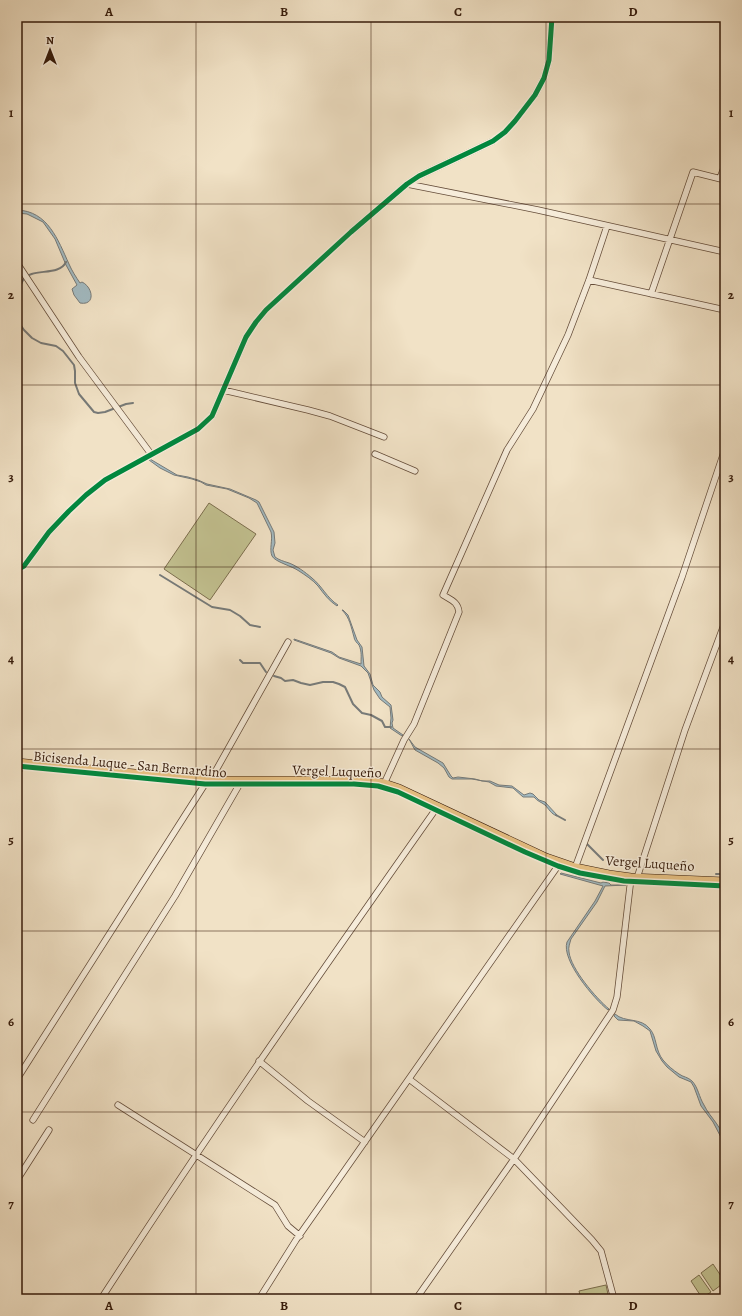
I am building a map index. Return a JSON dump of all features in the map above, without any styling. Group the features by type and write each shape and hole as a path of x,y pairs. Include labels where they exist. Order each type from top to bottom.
{"main road":[{"name":"Vergel Luqueño","path":"20,763 210,781 366,781 384,784 438,806 533,852 575,868 608,875 634,878 725,882"}],"street":[{"path":"17,570 24,566 49,532 86,495 105,480 198,429 212,416 246,337 256,322 266,310 351,232 407,184 419,176 493,141 516,122 535,95 544,78 550,60 552,17"},
{"path":"651,294 693,172 722,179 725,165"},
{"path":"407,184 538,210 725,252"},
{"path":"384,784 404,740 414,724 459,612 458,605 455,601 443,595 507,450 533,409 564,342 589,280 607,226"},
{"path":"17,263 79,357 152,454"},
{"path":"589,280 725,310"},
{"path":"223,390 330,416 384,437"},
{"path":"575,868 682,577 725,449"},
{"path":"375,454 415,472"},
{"path":"416,1299 514,1159 613,1010 634,878 685,730 725,622"},
{"path":"17,1079 205,784 210,781 288,642"},
{"path":"17,773 20,763"},
{"path":"33,1120 175,896 242,780"},
{"path":"101,1299 259,1061 438,806"},
{"path":"259,1299 300,1236 409,1078 560,863"},
{"path":"259,1061 308,1101 365,1142"},
{"path":"409,1078 514,1159 592,1240 601,1251 614,1299"},
{"path":"118,1105 275,1205 288,1226 300,1236"},
{"path":"17,1180 49,1130"}],"shaded area":[{"path":"209,503 256,534 210,600 164,569"},
{"path":"713,1264 725,1282 713,1291 701,1273"},
{"path":"699,1275 711,1292 702,1298 691,1281"},
{"path":"606,1285 609,1299 581,1299 579,1291"}],"water":[{"path":"17,210 37,215 50,228 80,283 82,282 86,284 89,288 91,299 89,302 80,303 74,295 72,289 77,285 66,265 55,239 43,222 27,214 17,213"},
{"path":"150,459 177,475 230,489 259,502 274,532 275,543 273,550 275,557 295,566 307,574 316,581 338,605 337,606 332,602 309,578 296,569 276,560 272,556 271,532 257,503 227,489 206,485 192,479 174,475 160,468 149,460"},
{"path":"342,610 348,615 357,640 362,647 364,666 370,674 373,685 380,692 382,697 391,705 393,728 403,735 402,736 390,728 390,707 380,699 374,690 368,673 361,666 339,658 331,653 294,640 332,652 339,657 361,664 359,645 354,639 349,619"},
{"path":"409,739 415,747 443,763 453,778 458,777 480,780 452,779 449,777 444,768 438,763 415,750"},
{"path":"483,781 490,781 499,785 512,786 524,795 530,793 533,794 539,800 545,802 557,816 534,797 523,797 513,788 496,786 489,782"},
{"path":"560,874 601,883 609,883 611,885 626,885 605,886 597,902 571,939 569,947 569,952 574,967 591,991 609,1009 608,1010 580,979 569,959 566,950 567,942 595,901 603,886"},
{"path":"615,1014 619,1017 638,1021 650,1029 654,1036 660,1056 663,1060 668,1066 694,1083 702,1102 723,1134 725,1145 713,1122 701,1106 691,1082 679,1077 662,1061 656,1051 650,1031 634,1021 618,1020 614,1016"}],"waterway":[{"path":"17,298 22,282 27,276 57,269 62,267 66,262"},
{"path":"17,320 32,338 41,343 56,346 63,351 74,365 75,383 79,394 94,412 105,412 133,403"},
{"path":"160,575 212,607 230,610 250,625 260,627"},
{"path":"240,660 243,663 260,663 266,672"},
{"path":"274,676 285,681 293,680 310,685 323,682 333,682 339,684 345,687 353,704 362,713 371,715 382,721 385,727 391,727"},
{"path":"556,815 565,820"},
{"path":"587,844 603,860"},
{"path":"716,874 725,874"}],"cycle path":[{"path":"17,570 24,566 49,532 86,495 105,480 198,429 212,416 246,337 256,322 266,310 351,232 407,184 419,176 493,141 505,132 535,95 544,78 549,60 552,17"},
{"name":"Bicisenda Luque - San Bernardino","path":"17,766 205,784 354,784 378,786 398,792 525,852 558,866 580,873 624,881 725,886"}]}
